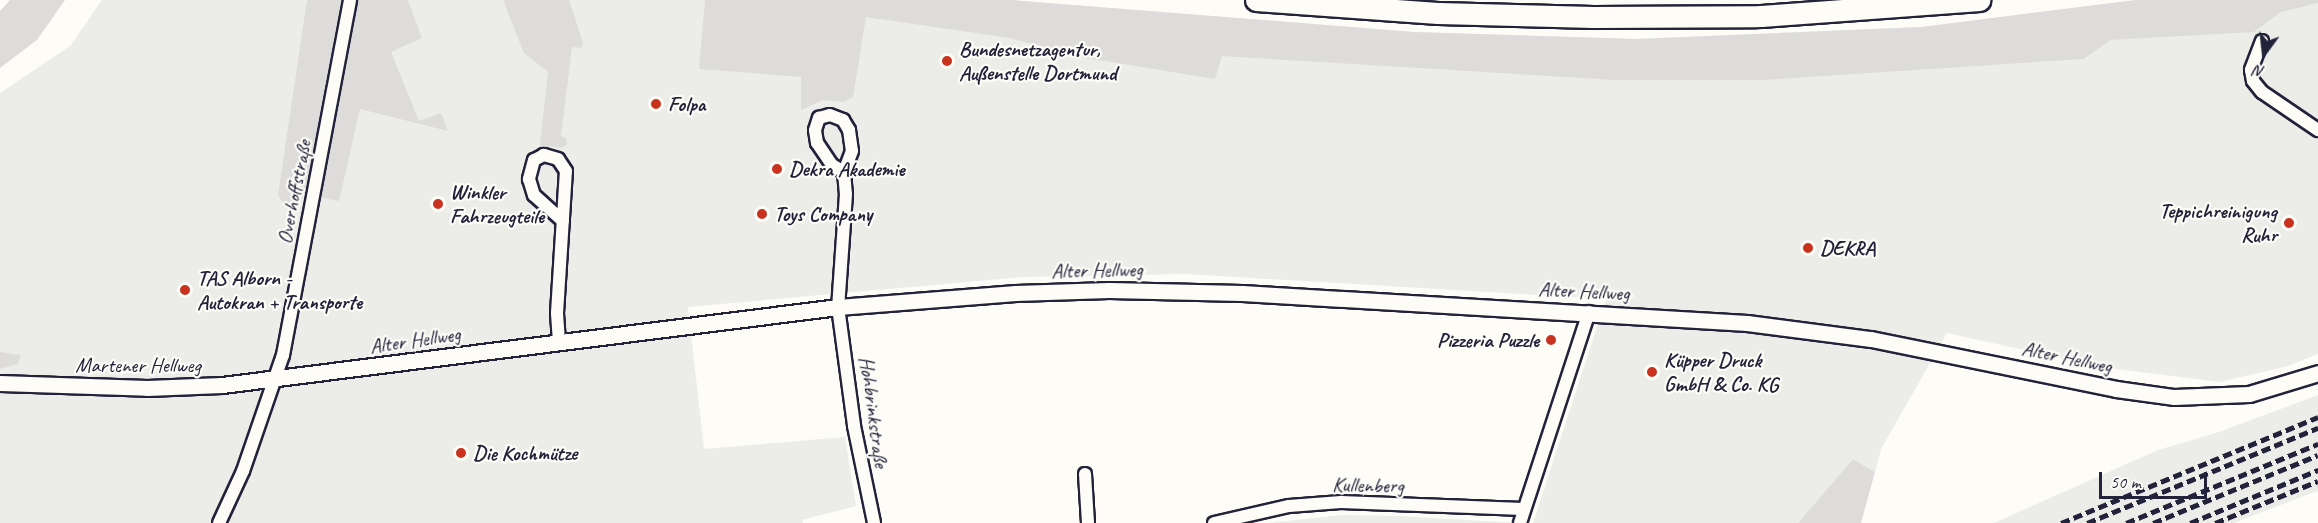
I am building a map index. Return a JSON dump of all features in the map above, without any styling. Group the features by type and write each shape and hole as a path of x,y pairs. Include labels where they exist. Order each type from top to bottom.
{"highway":[{"path":"1256,0 1438,13 1583,17 1761,16 1979,0"}],"street":[{"name":"Overhoffstraße","path":"219,523 243,471 276,378 350,0"},
{"path":"2262,41 2251,70 2253,81 2262,92 2318,130"},
{"path":"559,342 566,171 558,159 544,155 534,160 529,179 534,195 563,221"},
{"path":"838,307 846,194 844,172"},
{"name":"Alter Hellweg","path":"276,378 838,307 1015,293 1109,290 1589,312 1824,332 2166,396 2249,394 2318,373"},
{"name":"Hohbrinkstraße","path":"838,307 854,426 874,523"},
{"path":"1520,523 1589,312"},
{"name":"Martener Hellweg","path":"0,383 147,388 276,378"},
{"path":"1085,474 1088,523"},
{"name":"Kullenberg","path":"1214,523 1289,506 1341,502 1523,509"}],"shaded area":[{"path":"10,0 65,0 37,40 0,68 0,11"},
{"path":"102,0 1011,0 1413,32 1636,39 1922,27 2136,0 2318,0 2318,354 2288,366 2220,382 2100,367 1947,333 1881,449 1875,472 1853,459 1798,523 1533,523 1606,299 1185,274 1023,277 688,307 704,449 845,437 856,506 802,520 803,523 0,523 0,93 70,46"},
{"path":"307,0 408,0 422,38 391,52 419,121 441,113 448,131 360,109 339,201 302,194 298,203 287,209 278,195"},
{"path":"503,0 569,0 583,43 582,48 572,47 561,136 566,138 567,144 562,148 540,145 548,72 524,53"},
{"path":"705,0 1011,0 1413,32 1636,39 1922,27 2136,0 2318,0 2318,3 2281,12 2254,32 2111,40 2083,59 1764,80 1615,80 1222,56 1215,79 1080,57 1010,38 866,17 853,97 844,102 823,100 801,110 801,77 699,69"},
{"path":"0,352 21,355 18,364 0,369"},
{"path":"2318,395 2318,491 2234,523 1994,523 2158,450 2216,433"},
{"path":"1853,459 1875,472 1861,523 1798,523"},
{"path":"1342,515 1397,516 1518,523 1267,523"}],"railway":[{"path":"2061,523 2318,417"},
{"path":"2087,523 2318,428"},
{"path":"2126,523 2318,444"},
{"path":"2153,523 2318,455"},
{"path":"2190,523 2318,470"},
{"path":"2215,523 2318,481"}],"place":[{"name":"Bundesnetzagentur, Außenstelle Dortmund","path":"947,61"},
{"name":"Folpa","path":"656,104"},
{"name":"Dekra Akademie","path":"777,169"},
{"name":"Winkler Fahrzeugteile","path":"438,204"},
{"name":"Toys Company","path":"762,214"},
{"name":"Teppichreinigung Ruhr","path":"2289,223"},
{"name":"DEKRA","path":"1808,248"},
{"name":"TAS Alborn - Autokran + Transporte","path":"185,290"},
{"name":"Pizzeria Puzzle","path":"1551,340"},
{"name":"Küpper Druck GmbH & Co. KG","path":"1652,372"},
{"name":"Die Kochmütze","path":"461,453"}]}
